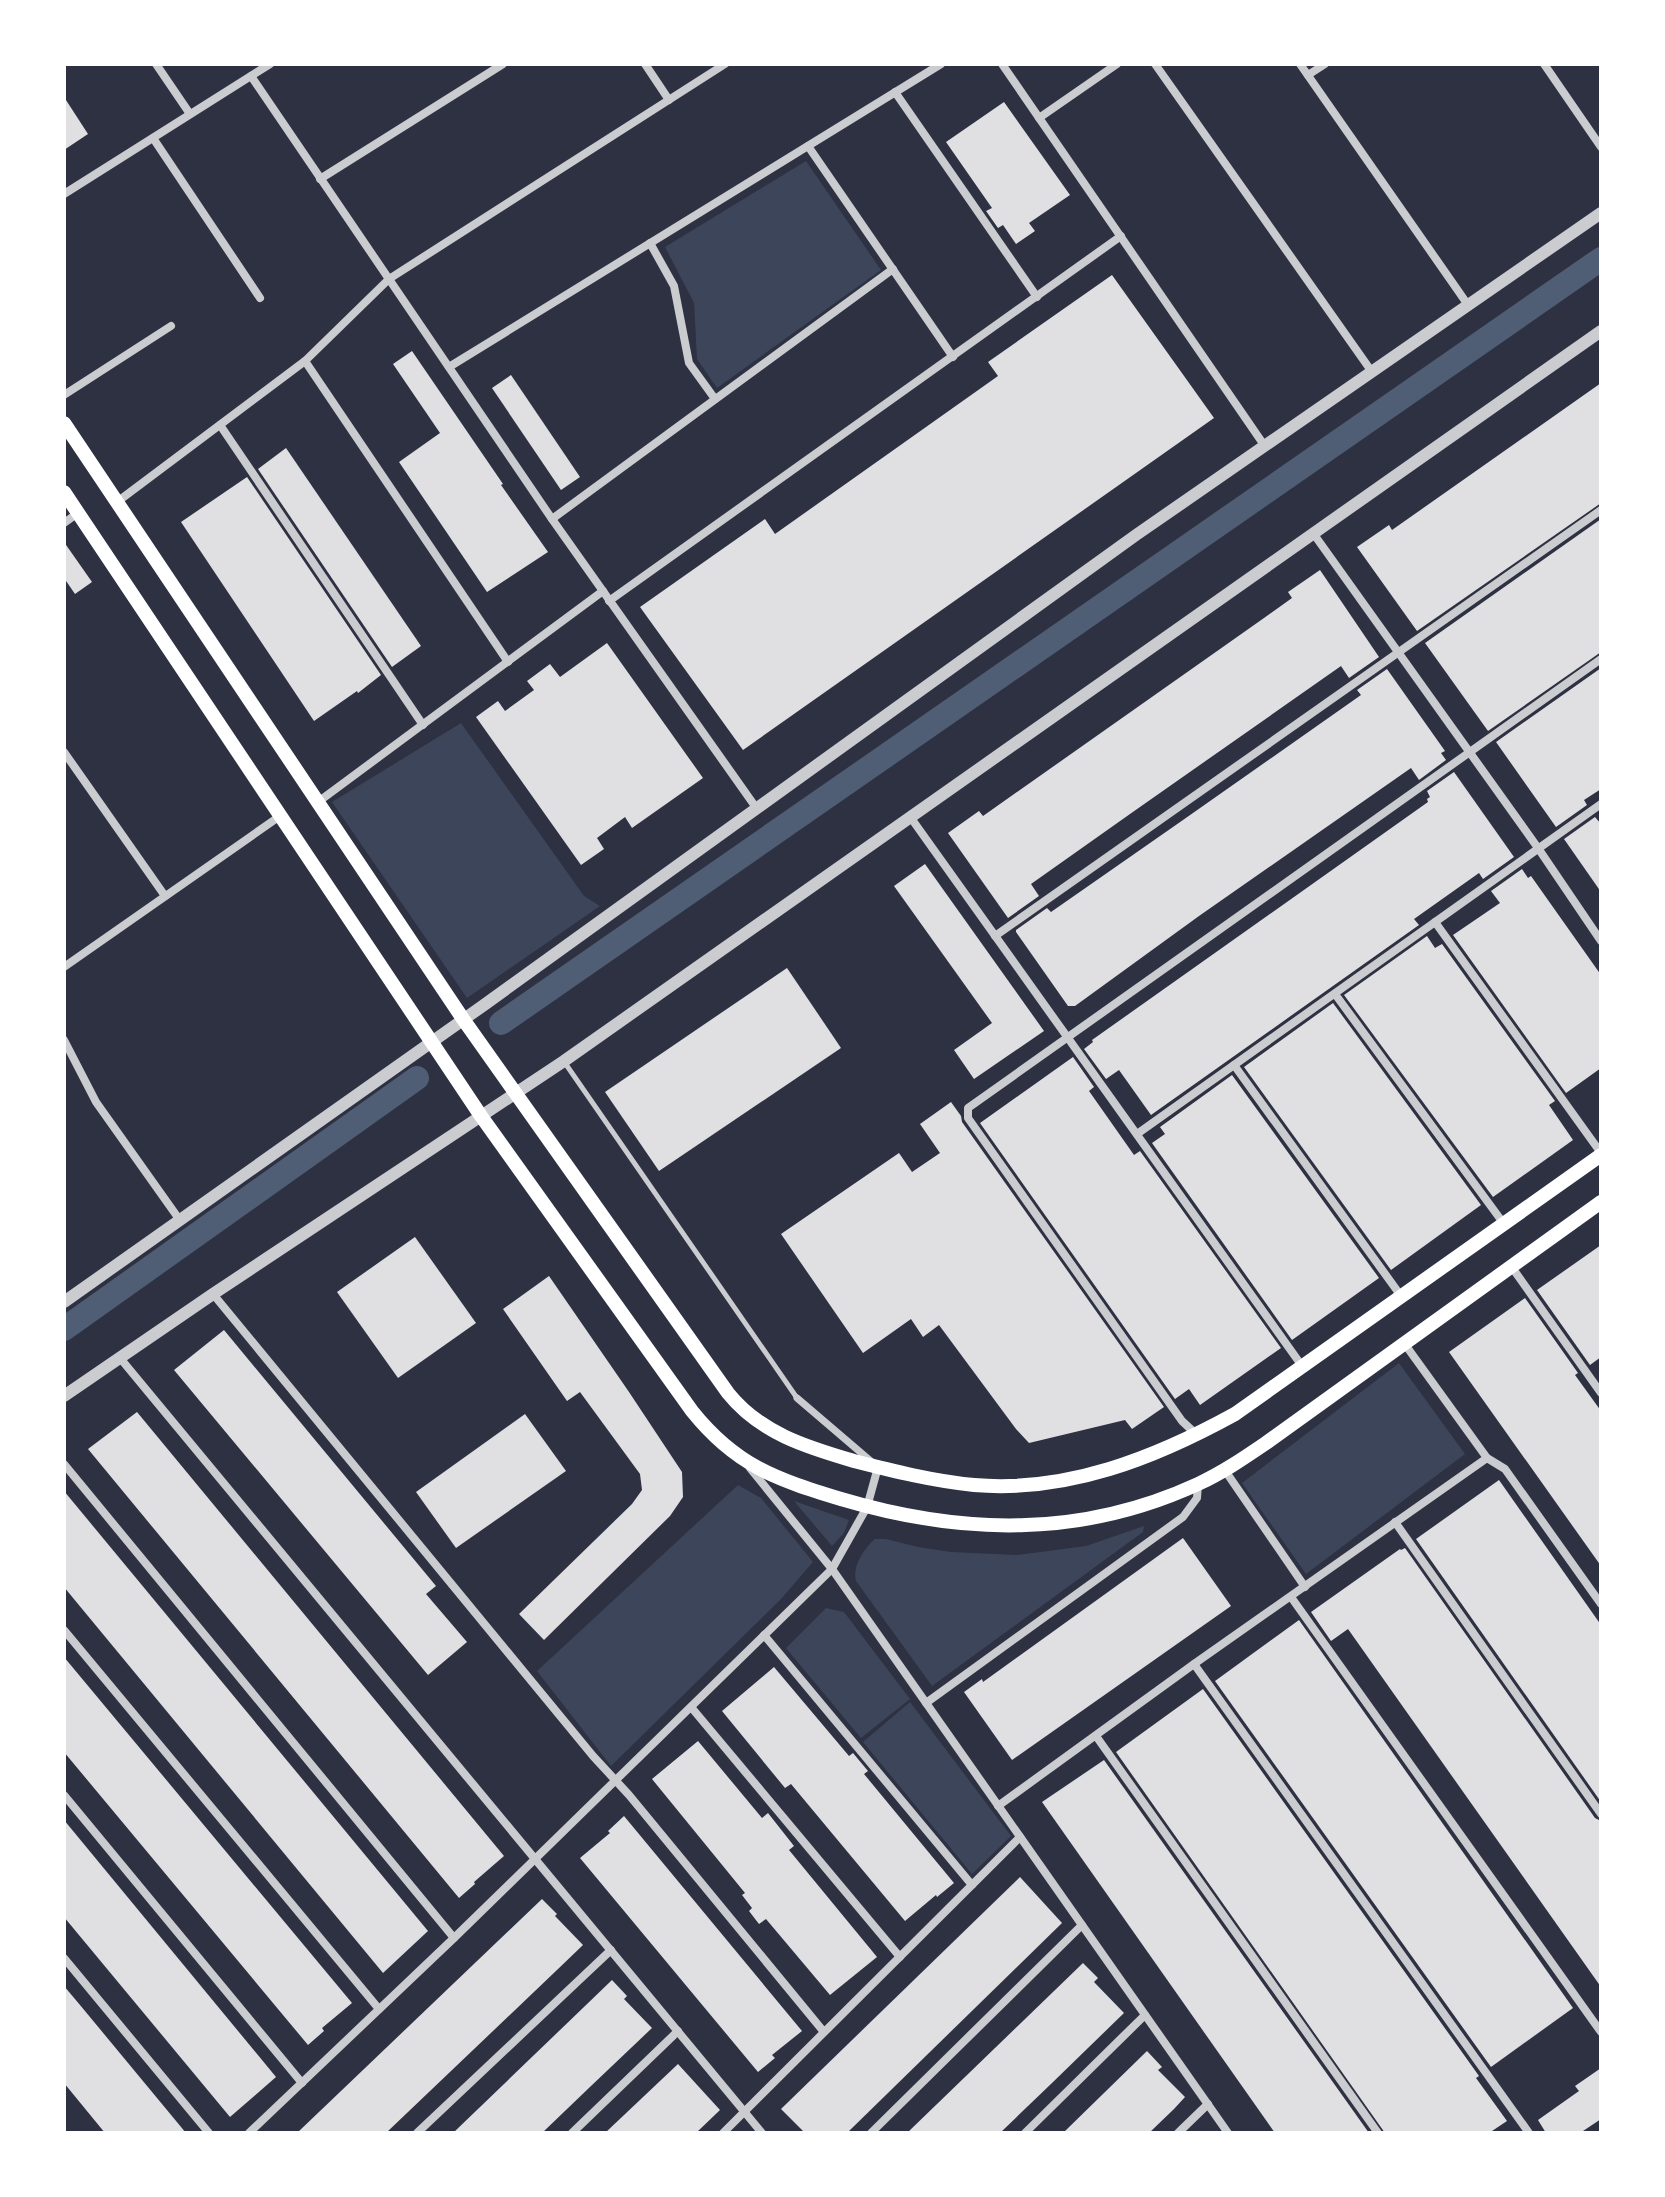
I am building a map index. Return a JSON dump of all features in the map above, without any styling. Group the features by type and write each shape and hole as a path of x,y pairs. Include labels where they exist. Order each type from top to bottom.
{"main road":[{"path":"64,423 463,1019 736,1402 757,1421 793,1442 878,1467 976,1485 1049,1482 1144,1458 1235,1414 1601,1154"},
{"path":"64,492 481,1116 692,1411 715,1439 747,1463 810,1489 867,1507 934,1521 1015,1527 1088,1519 1124,1511 1198,1484 1266,1443 1601,1202"}],"street":[{"path":"156,64 190,114"},
{"path":"64,194 270,64"},
{"path":"320,179 503,64"},
{"path":"645,64 669,100"},
{"path":"117,502 305,361 389,279 725,64"},
{"path":"449,367 941,64"},
{"path":"1002,64 1264,445"},
{"path":"1039,118 1117,64"},
{"path":"1155,64 1372,372"},
{"path":"1300,64 1468,305"},
{"path":"1308,75 1325,64"},
{"path":"1544,64 1601,147"},
{"path":"251,76 552,519 757,809"},
{"path":"895,92 1037,297"},
{"path":"153,138 260,298"},
{"path":"808,146 953,357"},
{"path":"64,1302 1264,445 1601,213"},
{"path":"609,601 1121,236"},
{"path":"650,243 674,286 689,363 715,399"},
{"path":"552,519 893,269"},
{"path":"64,395 171,326"},
{"path":"64,1396 564,1061 1601,331"},
{"path":"305,361 508,662"},
{"path":"220,425 423,725"},
{"path":"995,936 1601,510"},
{"path":"64,523 78,513"},
{"path":"1313,533 1601,941"},
{"path":"318,802 603,591"},
{"path":"1197,1435 1182,1421 967,1115 968,1108 1601,659"},
{"path":"64,752 165,896"},
{"path":"1137,1134 1601,804"},
{"path":"66,963 280,816"},
{"path":"911,818 1302,1366"},
{"path":"1435,922 1601,1154"},
{"path":"1335,994 1504,1224"},
{"path":"64,1040 96,1102 179,1219"},
{"path":"1234,1065 1401,1296"},
{"path":"1511,1266 1601,1393"},
{"path":"213,1294 824,2032"},
{"path":"1404,1343 1487,1458 1505,1469 1601,1604"},
{"path":"120,1358 762,2133"},
{"path":"249,2133 832,1569 867,1507 878,1467 797,1398"},
{"path":"998,1806 1487,1458"},
{"path":"747,1463 832,1569 1228,2133"},
{"path":"64,1464 454,1938"},
{"path":"1224,1469 1305,1587"},
{"path":"926,1703 1183,1517 1197,1498 1198,1484"},
{"path":"1395,1522 1601,1814"},
{"path":"1291,1597 1601,2032"},
{"path":"64,1630 379,2009"},
{"path":"764,1635 972,1885"},
{"path":"1194,1664 1529,2133"},
{"path":"691,1707 900,1957"},
{"path":"1096,1736 1378,2133"},
{"path":"64,1795 302,2083"},
{"path":"723,2133 1020,1837"},
{"path":"871,2133 1082,1925"},
{"path":"417,2133 611,1950"},
{"path":"64,1958 209,2133"},
{"path":"1025,2133 1145,2015"},
{"path":"572,2133 678,2031"},
{"path":"1178,2133 1208,2104"}],"lane":[{"path":"564,1061 797,1398"}],"shaded area":[{"path":"806,161 881,270 717,388 697,359 694,303 665,247"},
{"path":"461,723 584,896 600,906 467,998 332,802"},
{"path":"1399,1363 1465,1454 1306,1574 1242,1483"},
{"path":"738,1485 761,1498 813,1562 781,1599 611,1766 537,1671"},
{"path":"794,1501 849,1520 844,1533 832,1546"},
{"path":"1144,1526 1143,1532 932,1686 855,1576 860,1558 875,1539 951,1552 1017,1555 1086,1546"},
{"path":"826,1608 844,1612 910,1699 861,1738 786,1648"},
{"path":"910,1702 1011,1836 972,1874 863,1742"}],"building":[{"path":"64,97 88,134 64,150"},
{"path":"1004,102 1070,195 1029,223 1035,231 1016,244 1003,225 998,228 986,211 992,208 946,142"},
{"path":"1112,275 1214,418 743,750 640,607 765,519 775,534 998,376 988,362"},
{"path":"412,351 548,552 487,592 399,462 440,433 393,364"},
{"path":"511,375 580,477 561,490 492,388"},
{"path":"1601,383 1601,503 1417,631 1357,547 1389,525 1392,530"},
{"path":"286,448 421,646 392,667 258,469"},
{"path":"247,477 381,675 314,721 181,522"},
{"path":"1601,519 1601,652 1488,731 1425,643"},
{"path":"64,542 92,582 75,594 64,578"},
{"path":"1320,570 1379,657 1349,678 1341,666 1130,814 1031,884 1039,896 1008,918 948,833 979,811 983,816 1264,618 1292,598 1288,592"},
{"path":"607,643 703,778 632,828 625,817 597,838 604,849 581,865 476,717 498,701 505,711 534,690 527,681 550,664 560,677"},
{"path":"1601,668 1601,789 1584,800 1587,805 1556,827 1496,742"},
{"path":"1387,669 1445,751 1441,753 1446,760 1419,780 1411,768 1075,1006 1068,1006 1016,930 1047,908 1051,912 1361,695 1357,690"},
{"path":"1454,772 1514,857 1483,879 1479,873 1414,919 1419,925 1151,1115 1119,1070 1106,1079 1084,1049 1092,1040 1428,802 1430,797 1427,791"},
{"path":"1595,817 1601,824 1601,892 1564,839"},
{"path":"925,864 1044,1031 974,1079 954,1050 992,1023 894,886"},
{"path":"1522,869 1528,878 1531,876 1601,975 1601,1068 1566,1093 1453,935 1500,903 1491,891"},
{"path":"1427,936 1435,948 1442,944 1555,1101 1549,1105 1573,1140 1493,1197 1344,995"},
{"path":"787,968 841,1048 659,1171 605,1092"},
{"path":"1333,1003 1481,1205 1391,1270 1244,1067"},
{"path":"1073,1057 1094,1087 1089,1091 1134,1155 1140,1151 1281,1348 1200,1405 1189,1389 1175,1399 980,1123"},
{"path":"1232,1075 1379,1278 1292,1340 1152,1143 1165,1134 1160,1127"},
{"path":"951,1102 962,1122 1164,1407 1132,1429 1125,1420 1029,1443 939,1325 923,1337 911,1319 863,1353 781,1234 899,1153 912,1172 940,1153 920,1124"},
{"path":"415,1237 476,1323 398,1378 337,1292"},
{"path":"1601,1245 1601,1357 1590,1365 1537,1290"},
{"path":"549,1276 682,1472 683,1497 670,1516 544,1640 519,1614 632,1504 642,1490 640,1474 580,1392 567,1401 503,1309"},
{"path":"1525,1298 1601,1411 1601,1566 1449,1352"},
{"path":"224,1330 436,1586 426,1594 467,1642 428,1675 174,1370"},
{"path":"137,1412 504,1856 459,1898 88,1449"},
{"path":"525,1414 566,1471 456,1548 416,1492"},
{"path":"1499,1480 1601,1625 1601,1802 1416,1539"},
{"path":"64,1491 428,1931 383,1973 64,1587"},
{"path":"1183,1538 1231,1606 1012,1760 964,1692 982,1679 983,1682"},
{"path":"1405,1548 1595,1818 1601,1821 1601,1987 1348,1629 1331,1641 1311,1612"},
{"path":"1299,1620 1573,2008 1491,2067 1215,1681"},
{"path":"64,1657 352,2003 322,2028 324,2031 308,2045 64,1752"},
{"path":"774,1667 849,1756 853,1753 868,1771 864,1774 954,1883 905,1921 791,1784 785,1788 722,1711"},
{"path":"1203,1689 1479,2076 1476,2078 1507,2121 1489,2133 1385,2133 1116,1752"},
{"path":"698,1741 762,1818 768,1813 794,1846 789,1850 877,1957 830,1995 766,1919 759,1924 749,1911 752,1908 742,1895 745,1893 652,1779"},
{"path":"1104,1760 1369,2133 1275,2133 1042,1802"},
{"path":"624,1816 802,2031 772,2055 775,2058 758,2072 580,1858 610,1833 608,1831"},
{"path":"64,1820 276,2077 230,2117 64,1917"},
{"path":"1020,1877 1062,1923 847,2133 805,2133 781,2109"},
{"path":"542,1899 583,1945 558,1969 386,2133 297,2133"},
{"path":"1083,1963 1098,1978 1094,1982 1124,2013 1052,2083 1000,2133 907,2133"},
{"path":"612,1980 627,1996 624,1999 652,2028 542,2133 453,2133"},
{"path":"64,1986 186,2133 105,2133 64,2083"},
{"path":"1147,2051 1162,2067 1158,2070 1185,2097 1174,2109 1149,2133 1063,2133"},
{"path":"678,2064 720,2110 696,2133 605,2133"},
{"path":"1601,2068 1601,2119 1580,2133 1546,2133 1538,2120 1579,2091 1575,2086"}],"waterway":[{"path":"501,1023 1601,259"},
{"path":"64,1329 417,1078"}]}
